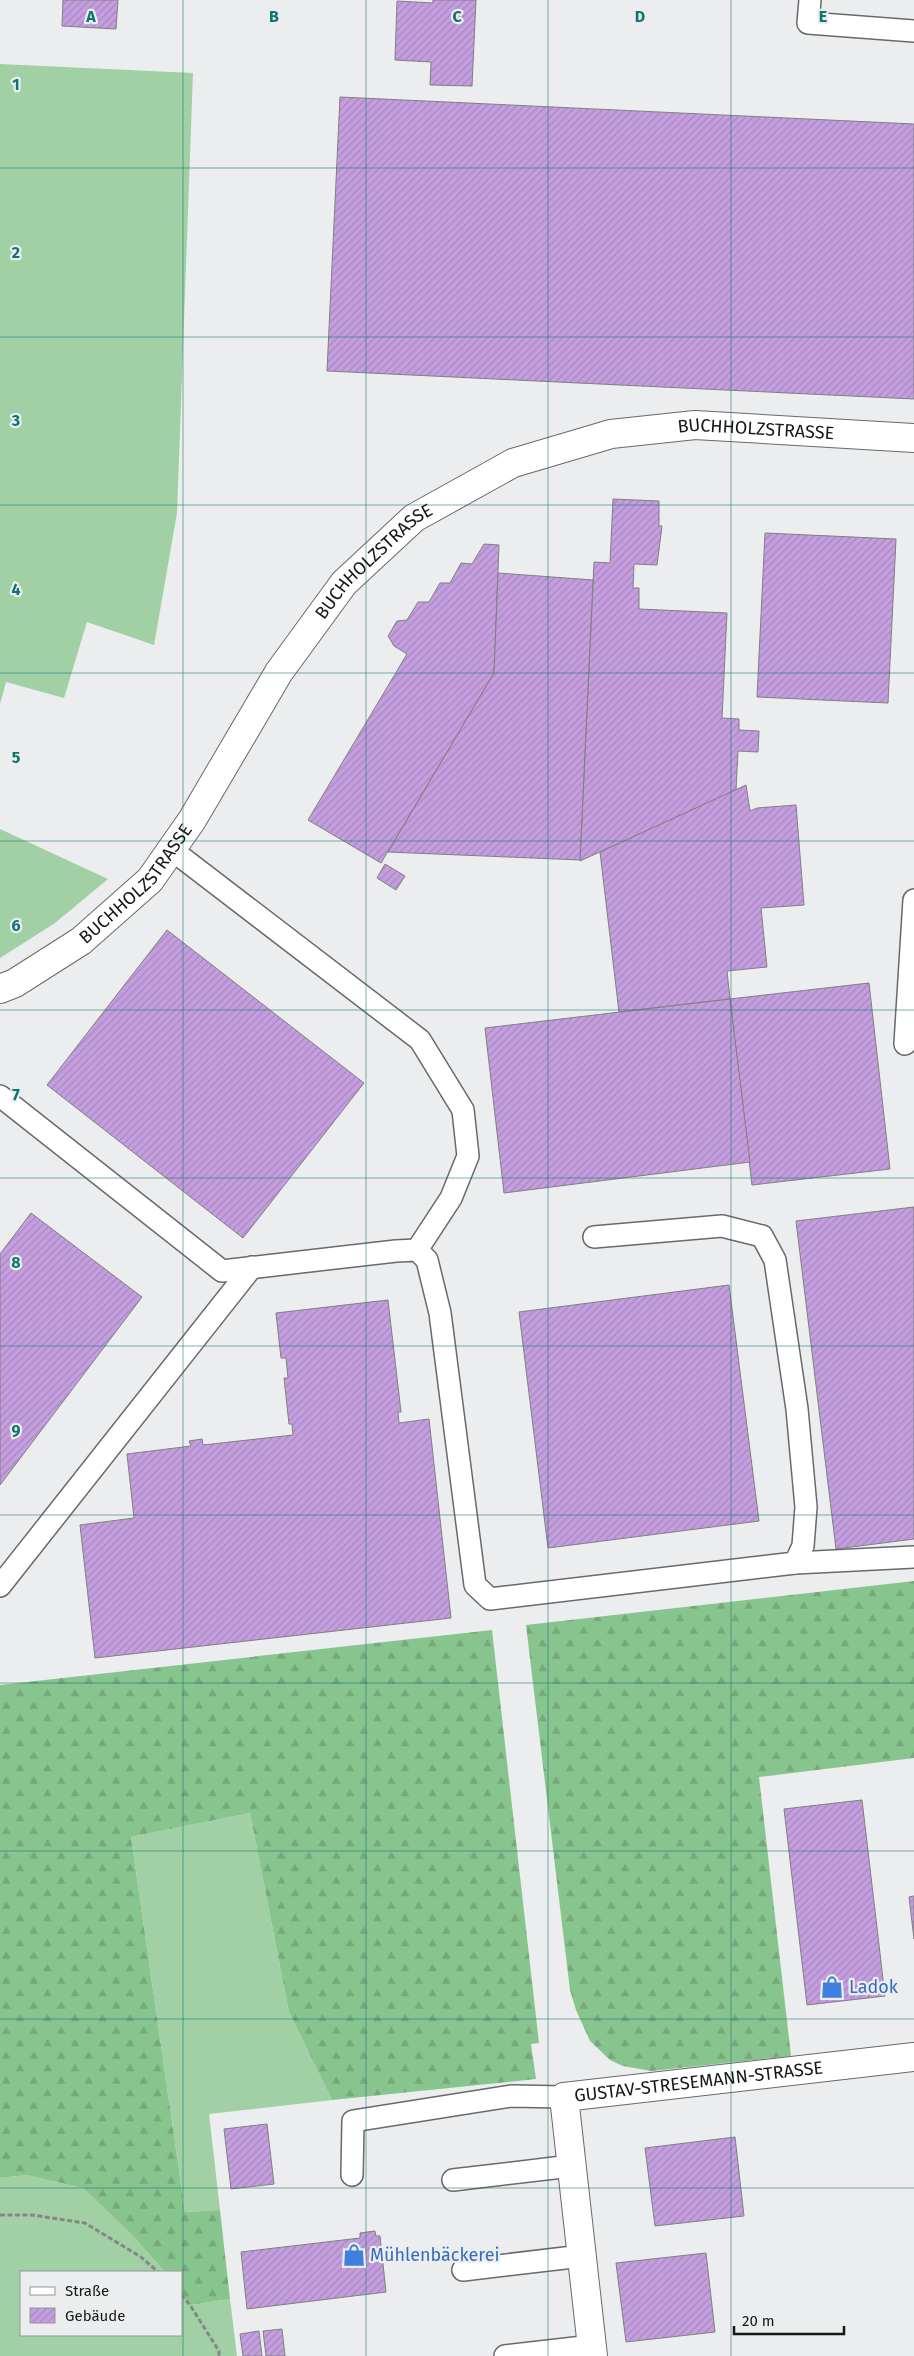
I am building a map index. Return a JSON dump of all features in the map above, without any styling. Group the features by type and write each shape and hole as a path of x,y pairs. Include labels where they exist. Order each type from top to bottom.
{"street":[{"name":"BUCHHOLZSTRASSE","path":"0,989 15,984 81,941 150,880 192,820 279,672 344,583 414,518 514,462 611,434 695,426 914,438"},
{"name":"GUSTAV-STRESEMANN-STRASSE","path":"593,2351 564,2097 914,2057"}],"lane":[{"path":"810,0 808,23 914,31"},
{"path":"172,850 420,1040 464,1110 468,1156 451,1198 417,1250"},
{"path":"905,1044 914,900"},
{"path":"0,1096 222,1271 252,1266 417,1250"},
{"path":"594,1237 722,1226 762,1236 775,1260 798,1419 806,1507 803,1546 795,1563"},
{"path":"417,1250 427,1260 440,1313 475,1585 490,1599 795,1563 914,1557"},
{"path":"0,1586 252,1266"},
{"path":"352,2175 353,2121 511,2096 564,2097"},
{"path":"453,2180 572,2166"},
{"path":"462,2270 582,2256"},
{"path":"506,2356 593,2351"}],"path":[{"path":"0,2215 32,2214 85,2223 141,2257 157,2271"},
{"path":"182,2296 190,2305 219,2351 219,2356"}],"green space":[{"path":"0,64 193,73 177,513 154,645 87,622 64,698 6,682 0,704"},
{"path":"0,829 108,879 55,923 0,958"},
{"path":"914,1581 914,1758 759,1777 791,2056 651,2071 623,2066 610,2060 590,2041 576,2010 570,1990 526,1625"},
{"path":"492,1630 539,2043 531,2044 536,2079 332,2100 289,2012 250,1813 131,1837 185,2212 220,2210 230,2299 190,2305 182,2293 182,2271 164,2271 130,2233 83,2188 26,2175 0,2178 0,1685"},
{"path":"250,1813 289,2012 332,2100 209,2114 220,2210 185,2212 131,1837"},
{"path":"26,2175 83,2188 130,2233 164,2271 20,2271 20,2336 182,2336 182,2293 190,2305 230,2299 237,2356 0,2356 0,2178"}],"building":[{"path":"63,0 118,0 116,29 62,26"},
{"path":"433,0 476,0 472,86 430,85 431,62 395,60 397,1 433,3"},
{"path":"340,97 914,124 914,399 327,371"},
{"path":"613,499 659,501 659,526 662,526 657,565 634,564 633,588 639,588 639,609 727,613 722,718 739,719 739,730 759,731 758,752 738,751 736,790 580,861 594,562 610,563"},
{"path":"765,533 896,539 888,703 757,697"},
{"path":"484,544 499,545 494,673 381,863 308,820 407,654 394,646 388,636 397,621 407,620 418,602 429,602 440,583 450,583 461,563 472,564"},
{"path":"498,573 593,580 580,860 388,852 494,673"},
{"path":"746,785 750,811 757,808 796,805 804,905 761,908 767,967 727,971 730,999 619,1012 600,852"},
{"path":"385,864 405,876 396,890 377,878"},
{"path":"167,930 364,1083 243,1238 47,1085"},
{"path":"869,983 890,1169 752,1185 730,999"},
{"path":"730,999 750,1162 504,1193 485,1028"},
{"path":"914,1207 914,1539 836,1549 796,1221"},
{"path":"31,1213 142,1297 0,1485 0,1254"},
{"path":"729,1285 759,1521 548,1548 519,1312"},
{"path":"388,1300 401,1412 398,1412 399,1423 429,1419 451,1618 95,1658 80,1525 134,1518 127,1454 191,1446 189,1441 202,1439 203,1445 293,1435 292,1424 289,1424 284,1378 288,1378 286,1358 281,1358 276,1313"},
{"path":"862,1800 885,1996 807,2005 784,1809"},
{"path":"914,1896 914,1939 909,1897"},
{"path":"267,2124 274,2184 231,2189 224,2129"},
{"path":"735,2137 744,2216 655,2226 645,2148"},
{"path":"375,2231 376,2236 380,2236 386,2292 247,2309 241,2252 360,2238 360,2233"},
{"path":"706,2253 715,2332 626,2342 616,2263"},
{"path":"282,2329 285,2356 266,2356 263,2331"},
{"path":"259,2331 262,2356 243,2356 240,2334"}],"place":[{"name":"Ladok","path":"832,1987"},
{"name":"Mühlenbäckerei","path":"354,2255"}]}
